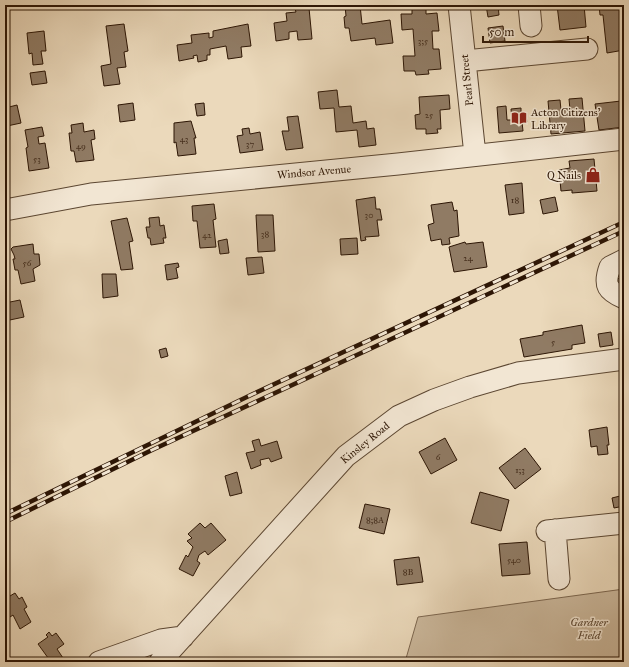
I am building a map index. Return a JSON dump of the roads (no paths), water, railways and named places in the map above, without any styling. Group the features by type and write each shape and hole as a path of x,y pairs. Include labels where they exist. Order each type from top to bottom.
{"street":[{"name":"Pearl Street","path":"459,5 475,155"},
{"path":"529,5 531,26"},
{"path":"465,61 587,49"},
{"name":"Windsor Avenue","path":"5,210 91,194 624,139"},
{"path":"624,260 610,267 608,288 610,292 624,298"},
{"name":"Kinsley Road","path":"160,662 346,456 399,416 434,400 512,374 539,369 624,359"},
{"path":"559,579 551,531 624,523"},
{"path":"99,662 161,640 183,637"}],"railway":[{"path":"5,514 253,394 624,222"},
{"path":"5,522 152,450 624,231"}],"place":[{"name":"Acton Citizens' Library","path":"519,118"},
{"name":"Q Nails","path":"593,175"}],"park label":[{"name":"Gardner Field","path":"589,628"}]}
